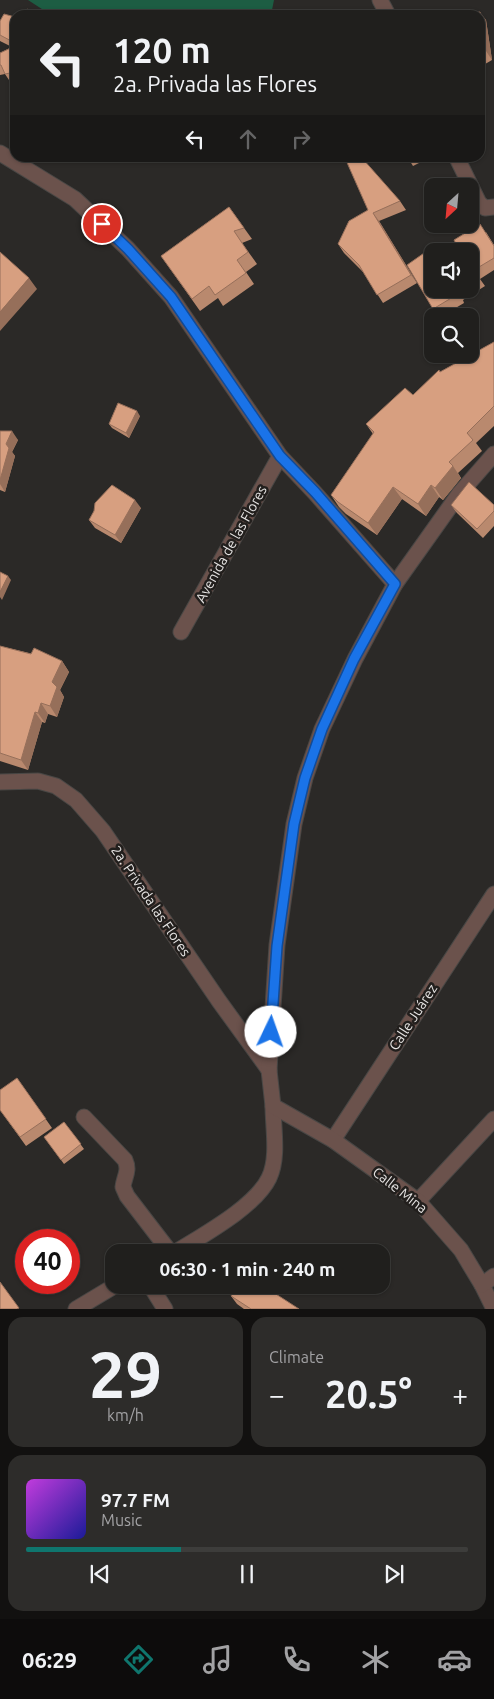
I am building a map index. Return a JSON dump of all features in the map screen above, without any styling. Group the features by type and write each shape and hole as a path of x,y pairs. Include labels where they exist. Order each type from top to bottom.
{"street":[{"path":"15,162 76,199 128,249 171,297 280,456 315,492 395,584"},
{"path":"459,162 479,203 485,208 494,207"},
{"path":"188,1244 238,1212 260,1192 270,1177 274,1155 273,1106 269,1070 277,946 294,824 305,778 322,729 354,659 395,584 459,494 494,454"},
{"name":"Avenida de las Flores","path":"181,632 280,456"},
{"name":"2a. Privada las Flores","path":"0,782 38,781 56,786 76,800 103,831 219,1001 269,1070"},
{"name":"Calle Juárez","path":"333,1140 494,894"},
{"name":"Calle Mina","path":"273,1106 333,1140 418,1201 488,1280 494,1309"},
{"path":"84,1117 125,1160 128,1165 128,1172 123,1187 127,1196 164,1244"},
{"path":"418,1201 494,1119"},
{"path":"76,1309 105,1292"},
{"path":"156,1294 165,1309"}],"green space":[{"path":"28,0 274,0 272,10 43,10"}],"building":[{"path":"4,14 10,16 10,40 0,35 0,21"},
{"path":"10,48 10,73 5,74 0,65 0,53"},
{"path":"347,162 366,162 400,201 373,213 411,275 377,295 359,265 338,244 349,221 368,210"},
{"path":"229,207 244,228 234,231 248,252 237,260 246,273 215,295 209,286 192,299 161,256"},
{"path":"479,225 494,246 494,258 479,267 479,243 456,243 454,240 465,233 479,233"},
{"path":"0,252 29,278 0,312"},
{"path":"424,253 424,294 407,265"},
{"path":"426,298 451,298 435,308 432,308"},
{"path":"494,342 494,406 467,433 473,440 449,462 453,466 435,488 431,485 418,504 393,487 368,523 338,502 331,495 374,432 366,424 405,388 413,395 439,370 440,372 456,363 479,363 479,350"},
{"path":"118,403 137,411 126,433 109,424"},
{"path":"0,431 12,431 6,444 9,448 0,480"},
{"path":"469,482 494,505 494,511 477,529 451,505"},
{"path":"112,485 135,500 115,535 89,520 94,511 95,503"},
{"path":"0,572 8,576 0,592"},
{"path":"0,646 31,654 34,648 62,661 52,682 57,687 50,706 41,703 38,713 35,712 21,760 0,753"},
{"path":"17,1078 46,1119 20,1137 0,1110 0,1090"},
{"path":"64,1122 81,1144 61,1160 44,1137"},
{"path":"0,1282 19,1308 0,1309"},
{"path":"232,1294 276,1294 299,1309 251,1309 231,1296"}],"route":[{"path":"102,224 128,249 171,297 280,456 315,492 395,584 354,659 322,729 305,778 294,824 277,946 271,1032"}]}
